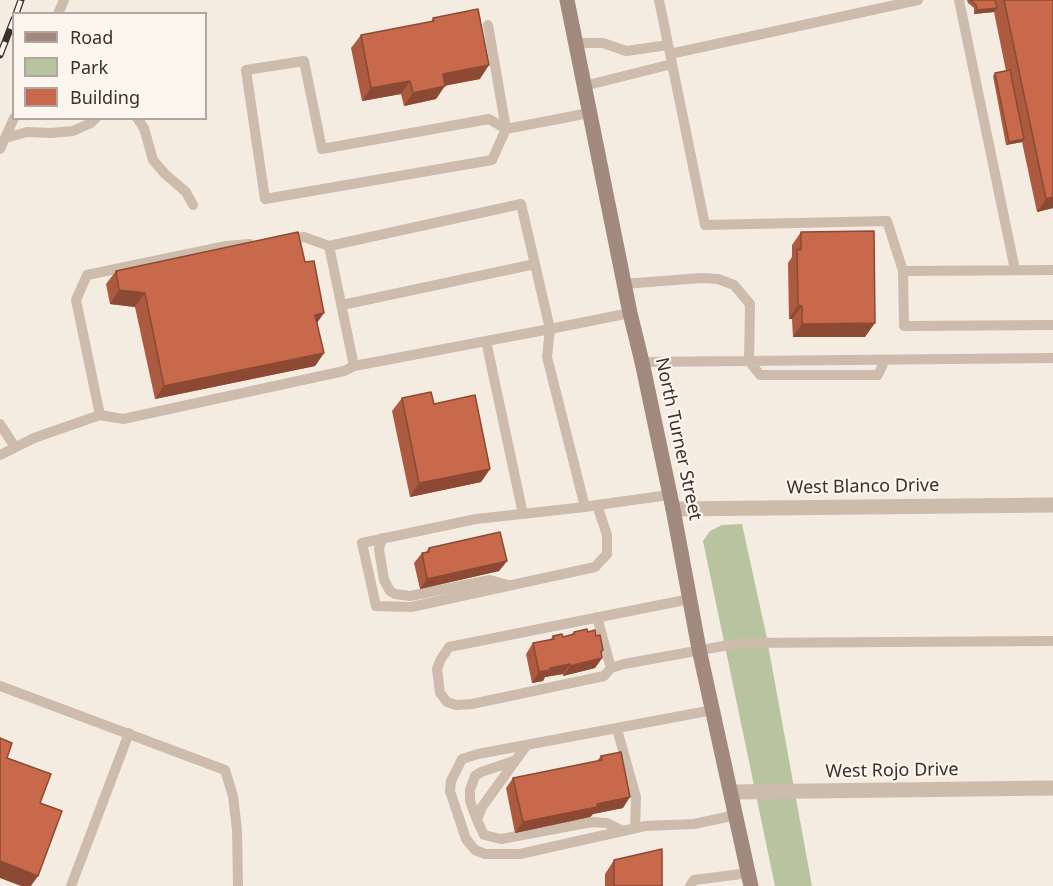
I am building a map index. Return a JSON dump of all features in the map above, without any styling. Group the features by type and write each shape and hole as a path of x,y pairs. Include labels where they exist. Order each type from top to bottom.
{"main road":[{"name":"North Turner Street","path":"567,0 630,313 671,502 699,649 750,879"}],"street":[{"name":"West Blanco Drive","path":"671,502 1053,505"},
{"name":"West Rojo Drive","path":"731,792 1053,788"}],"lane":[{"path":"659,0 705,225 887,221 903,271 904,326 1053,325"},
{"path":"584,86 670,54 918,0"},
{"path":"959,0 1015,270"},
{"path":"488,25 506,129 492,160 265,199 246,70 304,61 322,149 489,119 506,129 589,113"},
{"path":"575,43 603,43 626,51 670,54"},
{"path":"0,149 13,120"},
{"path":"5,138 27,132 51,133 73,130 94,120"},
{"path":"138,120 144,128 153,160 186,192 193,205"},
{"path":"100,415 76,300 87,275 226,246 268,243 304,237 329,246 521,204 550,329 547,357 585,507"},
{"path":"329,246 354,366"},
{"path":"342,305 535,264"},
{"path":"903,271 1053,270"},
{"path":"624,284 701,278 718,279 734,285 750,304 749,361"},
{"path":"0,455 34,438 100,415 123,419 344,371 354,366 630,313"},
{"path":"486,341 524,514"},
{"path":"642,362 1053,358"},
{"path":"0,424 15,447"},
{"path":"597,505 607,535 607,554 595,567 411,607 376,606 362,543 476,519 597,505 671,502"},
{"path":"382,538 379,549 384,580 394,594 410,596 490,580 511,585"},
{"path":"690,599 449,647 437,669 440,693 447,702 456,705 472,704 604,676 611,668 699,649 740,643 1053,641"},
{"path":"597,617 611,668"},
{"path":"0,686 225,770 233,796 237,830 238,886"},
{"path":"713,710 462,759 450,791 466,840 475,850 485,854 520,854 645,826 694,824 736,815"},
{"path":"617,729 636,797 635,828"},
{"path":"71,886 129,733"},
{"path":"477,820 482,807 526,746"},
{"path":"514,761 475,776 470,790 470,801 484,835 501,839 592,822 607,824 623,831"},
{"path":"690,886 694,880 750,879"}],"green space":[{"path":"742,524 766,634 812,886 775,886 703,541 710,531 722,525"}],"building":[{"path":"970,0 995,0 997,8 977,10 976,5"},
{"path":"1004,0 1053,0 1053,197 1046,199"},
{"path":"478,9 489,65 443,74 445,86 413,93 410,81 371,88 361,35 434,21 433,18"},
{"path":"1010,70 1024,139 1009,142 995,73"},
{"path":"874,231 875,323 802,324 802,306 798,305 797,249 801,250 801,232"},
{"path":"298,232 305,262 314,261 324,313 315,315 324,353 164,386 145,293 119,290 116,271"},
{"path":"431,392 434,404 475,395 490,469 419,483 402,398"},
{"path":"500,532 507,561 427,579 422,553 429,552 429,548"},
{"path":"587,629 588,632 595,630 596,636 600,635 602,658 539,672 533,643"},
{"path":"0,738 12,743 7,758 51,774 40,803 62,811 38,876 0,861"},
{"path":"621,752 630,797 597,804 597,807 523,822 513,778 602,760 601,756"},
{"path":"662,849 662,886 614,886 614,860"}],"railway":[{"path":"17,12 21,0"},
{"path":"0,55 12,24"}]}
